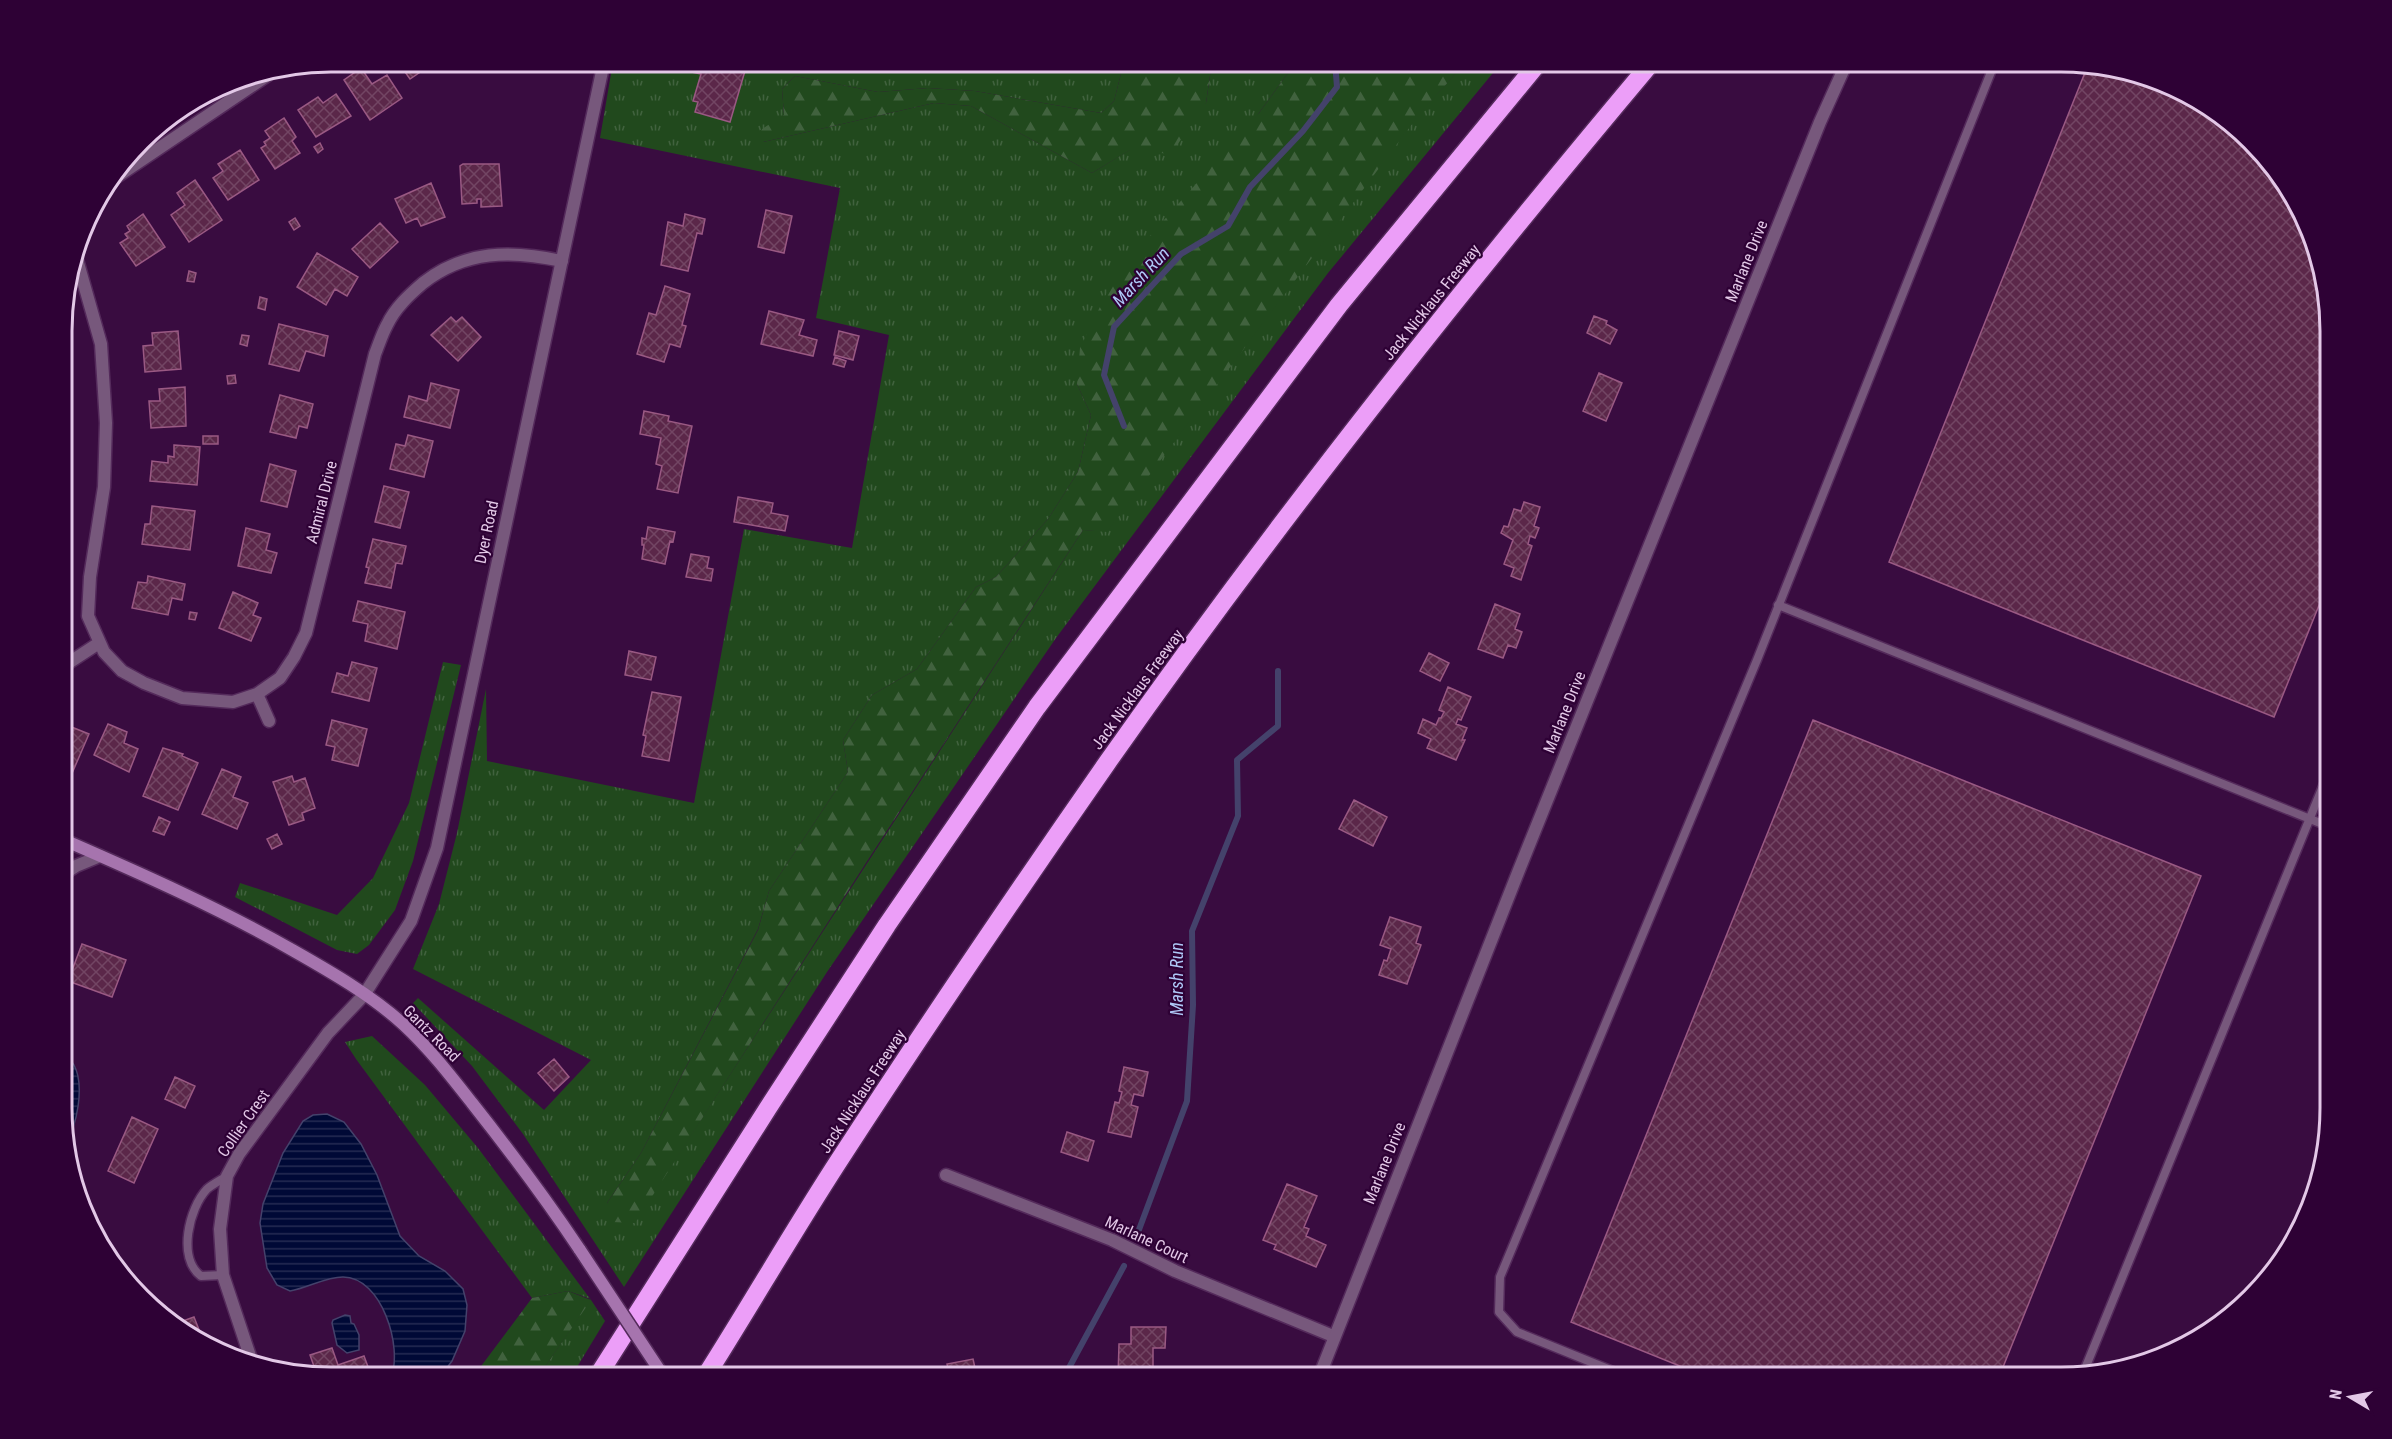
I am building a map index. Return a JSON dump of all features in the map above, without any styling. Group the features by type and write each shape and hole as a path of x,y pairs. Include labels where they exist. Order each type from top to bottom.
{"highway":[{"path":"603,1367 768,1107 887,925 1037,707 1340,305 1531,72"},
{"name":"Jack Nicklaus Freeway","path":"711,1367 836,1165 958,980 1109,761 1264,547 1413,355 1644,72"}],"main road":[{"name":"Gantz Road","path":"72,844 184,892 242,921 327,969 401,1022 426,1046 540,1190 657,1367"}],"street":[{"name":"Dyer Road","path":"364,995 411,921 437,848 602,72"},
{"name":"Marlane Drive","path":"1322,1367 1622,612 1820,122 1842,72"},
{"path":"130,168 257,83"},
{"name":"Admiral Drive","path":"80,269 101,344 106,423 104,487 90,577 88,616 104,652 122,671 144,683 182,698 233,702 257,694 280,678 306,633 375,354 388,323 408,295 434,274 465,259 498,254 562,261"},
{"path":"72,661 99,643"},
{"path":"257,694 269,721"},
{"path":"72,869 100,856"},
{"name":"Collier Crest","path":"249,1353 223,1275 220,1229 227,1176 239,1154 328,1033 364,995"},
{"name":"Marlane Court","path":"946,1175 1112,1240 1175,1271 1333,1336"}],"lane":[{"path":"1603,1367 1517,1332 1499,1312 1500,1277 1778,605 1991,72"},
{"path":"1778,605 2320,823"},
{"path":"2086,1366 2320,792"},
{"path":"223,1275 201,1276 191,1266 187,1251 195,1208 207,1189 227,1176"}],"green space":[{"path":"611,72 1121,72 1114,101 1101,113 975,91 928,88 878,92 795,76 782,89 784,115 763,142 934,103 971,106 1092,173 1206,103 1211,72 1289,72 1077,384 1091,415 1078,472 1048,519 996,577 976,587 917,669 872,695 843,740 848,772 769,891 758,929 641,1153 607,1203 634,1223 1083,530 1107,531 1418,115 1457,72 1494,72 1328,273 1056,638 827,972 624,1287 523,1134 472,1066 413,1003 418,998 544,1110 591,1060 413,969 439,904 457,833 486,689 487,761 694,803 744,529 852,548 889,335 816,318 840,188 600,138"},
{"path":"1121,72 1211,72 1206,103 1171,154 1130,150 1092,173 971,106 934,103 763,142 754,134 784,115 782,89 795,76 878,92 928,88 975,91 1101,113 1114,101"},
{"path":"1289,72 1457,72 1418,116 1107,532 1083,530 635,1223 612,1222 607,1203 641,1153 758,930 769,891 848,772 843,740 872,695 917,669 976,587 996,577 1048,519 1078,472 1091,415 1077,384 1080,348 1116,274 1259,113"},
{"path":"443,662 461,665 413,861 395,910 369,945 357,954 337,950 235,897 240,883 337,915 373,878 409,803"},
{"path":"372,1036 425,1085 478,1148 590,1299 568,1291 532,1298 345,1042"},
{"path":"568,1291 591,1300 545,1367 480,1367 532,1298"},
{"path":"591,1300 605,1321 577,1367 545,1367"}],"water":[{"path":"72,1063 79,1084 73,1127"},
{"path":"327,1114 344,1122 361,1144 377,1175 400,1236 419,1256 445,1271 463,1289 467,1305 465,1331 448,1367 393,1367 394,1349 386,1316 369,1289 357,1280 336,1277 290,1291 277,1285 267,1268 260,1223 263,1204 283,1153 303,1121 313,1115"},
{"path":"345,1315 350,1316 351,1323 354,1324 359,1335 359,1350 347,1353 337,1345 332,1323 333,1320"}],"building":[{"path":"355,72 364,72 372,84 387,75 402,98 370,120 344,80"},
{"path":"405,72 420,72 410,79"},
{"path":"691,72 745,72 730,122 695,112 698,102 693,101 701,74"},
{"path":"2085,73 2112,77 2160,92 2205,116 2232,136 2266,173 2293,216 2311,264 2318,297 2320,603 2274,717 1889,562"},
{"path":"336,94 351,116 316,137 298,110 318,97 323,103"},
{"path":"284,118 296,137 292,141 300,153 275,169 261,148 270,138 265,131"},
{"path":"320,143 323,149 318,153 314,147"},
{"path":"240,150 259,180 228,200 213,178 223,171 218,164"},
{"path":"463,164 499,164 502,206 481,207 481,199 477,199 477,203 462,204 460,166"},
{"path":"195,180 222,220 189,242 171,215 185,205 177,193"},
{"path":"431,183 445,217 421,226 417,218 406,223 395,199"},
{"path":"766,210 792,216 784,253 758,247"},
{"path":"143,214 165,247 136,266 120,243 128,238 125,234 130,231 127,226"},
{"path":"685,214 705,219 702,234 697,233 688,271 661,265 668,222 683,226"},
{"path":"295,218 300,226 294,230 289,222"},
{"path":"380,223 398,242 370,268 352,249"},
{"path":"317,253 358,277 347,296 335,289 326,305 297,287"},
{"path":"189,271 196,273 194,282 187,281"},
{"path":"665,286 690,294 682,325 686,326 680,347 670,344 664,362 637,354 649,313 656,315"},
{"path":"260,297 267,299 265,310 258,308"},
{"path":"769,311 804,320 799,335 817,340 813,356 761,344"},
{"path":"1594,316 1607,321 1606,324 1617,330 1610,344 1587,333"},
{"path":"451,317 456,322 462,317 481,337 458,361 431,335"},
{"path":"279,324 328,336 324,356 306,351 299,371 269,364"},
{"path":"178,331 181,369 145,372 143,346 153,345 152,333"},
{"path":"839,331 859,336 853,360 834,355"},
{"path":"242,335 249,336 247,346 240,344"},
{"path":"835,357 846,361 844,367 833,364"},
{"path":"1599,373 1622,383 1606,421 1583,411"},
{"path":"235,375 236,383 228,384 227,376"},
{"path":"431,383 459,390 450,428 404,417 409,396 427,401"},
{"path":"185,387 186,426 151,428 149,401 160,401 159,389"},
{"path":"280,395 313,404 307,428 299,426 296,438 270,432"},
{"path":"644,411 669,416 668,421 692,426 678,493 657,489 662,466 656,464 661,438 640,434"},
{"path":"408,435 433,441 424,477 390,469 396,444 405,446"},
{"path":"203,436 218,436 218,444 203,444"},
{"path":"174,445 200,447 197,485 150,481 152,461 168,463 168,456 174,457"},
{"path":"270,464 296,471 287,507 261,501"},
{"path":"384,486 409,492 400,528 375,522"},
{"path":"738,497 773,503 771,513 788,516 785,531 734,522"},
{"path":"1524,502 1540,507 1534,526 1539,528 1535,538 1530,536 1528,544 1532,546 1521,580 1511,576 1514,568 1504,564 1513,540 1501,533 1504,526 1508,527 1514,509 1521,511"},
{"path":"152,506 195,511 190,550 142,544 145,524 150,524"},
{"path":"648,527 675,532 673,542 670,541 665,564 642,559 644,545 642,545 642,538 646,539"},
{"path":"246,528 270,534 266,550 277,553 271,573 238,566"},
{"path":"373,539 406,546 402,564 396,563 391,588 365,583 369,568 366,567"},
{"path":"691,554 709,557 707,568 713,569 711,581 686,577"},
{"path":"148,576 185,584 182,600 172,598 168,615 132,608 138,582 147,583"},
{"path":"233,592 258,603 253,615 261,618 251,641 219,628"},
{"path":"358,601 405,612 397,649 365,641 368,624 353,621"},
{"path":"1495,604 1520,614 1515,629 1522,632 1516,648 1508,645 1503,658 1478,649"},
{"path":"190,612 197,613 195,620 189,619"},
{"path":"629,651 656,657 651,680 625,675"},
{"path":"1429,653 1449,663 1440,681 1420,671"},
{"path":"352,662 377,668 369,701 332,692 337,673 348,676"},
{"path":"1448,687 1471,697 1461,720 1458,719 1456,724 1467,728 1462,740 1465,740 1456,760 1427,748 1431,739 1418,733 1423,719 1436,725 1441,718 1444,712 1439,710"},
{"path":"652,692 681,697 669,761 642,756 646,736 643,735"},
{"path":"332,720 367,729 358,766 332,760 335,747 326,745"},
{"path":"1813,720 2201,876 2003,1367 1682,1367 1571,1322"},
{"path":"108,724 127,732 124,743 138,749 129,772 94,755"},
{"path":"72,727 89,734 72,773"},
{"path":"163,748 183,754 182,756 198,763 178,810 143,796"},
{"path":"222,769 241,777 233,797 248,803 237,829 202,814"},
{"path":"292,776 294,782 305,778 315,808 302,813 304,820 289,825 273,782"},
{"path":"1354,800 1387,817 1373,846 1339,829"},
{"path":"159,817 170,822 164,835 153,831"},
{"path":"277,834 282,844 272,849 267,839"},
{"path":"1390,917 1421,927 1416,943 1421,945 1407,984 1379,975 1391,949 1380,945"},
{"path":"82,944 126,960 112,997 72,982 72,970"},
{"path":"554,1059 569,1077 554,1091 538,1073"},
{"path":"1124,1067 1148,1072 1143,1096 1134,1094 1131,1105 1138,1107 1131,1137 1108,1132 1115,1102 1119,1103 1122,1092 1119,1091"},
{"path":"175,1077 195,1086 185,1108 165,1099"},
{"path":"132,1117 158,1129 134,1183 108,1171"},
{"path":"1067,1132 1094,1141 1088,1161 1061,1152"},
{"path":"1287,1184 1317,1196 1304,1227 1309,1229 1306,1236 1326,1245 1316,1267 1274,1249 1276,1245 1263,1240"},
{"path":"194,1317 200,1331 187,1323 184,1321"},
{"path":"1131,1327 1166,1327 1165,1348 1153,1348 1153,1367 1118,1367 1119,1344 1131,1344"},
{"path":"332,1348 338,1365 364,1356 368,1367 314,1366 310,1355"},
{"path":"973,1359 975,1367 948,1367 947,1364"}],"waterway":[{"name":"Marsh Run","path":"1124,426 1104,375 1114,327 1181,254 1228,226 1250,187 1303,131 1337,87 1336,72"},
{"name":"Marsh Run","path":"1137,1235 1187,1101 1193,1005 1192,931 1238,816 1237,760 1278,726 1278,671"},
{"name":"Marsh Run","path":"1069,1367 1124,1266"}]}
